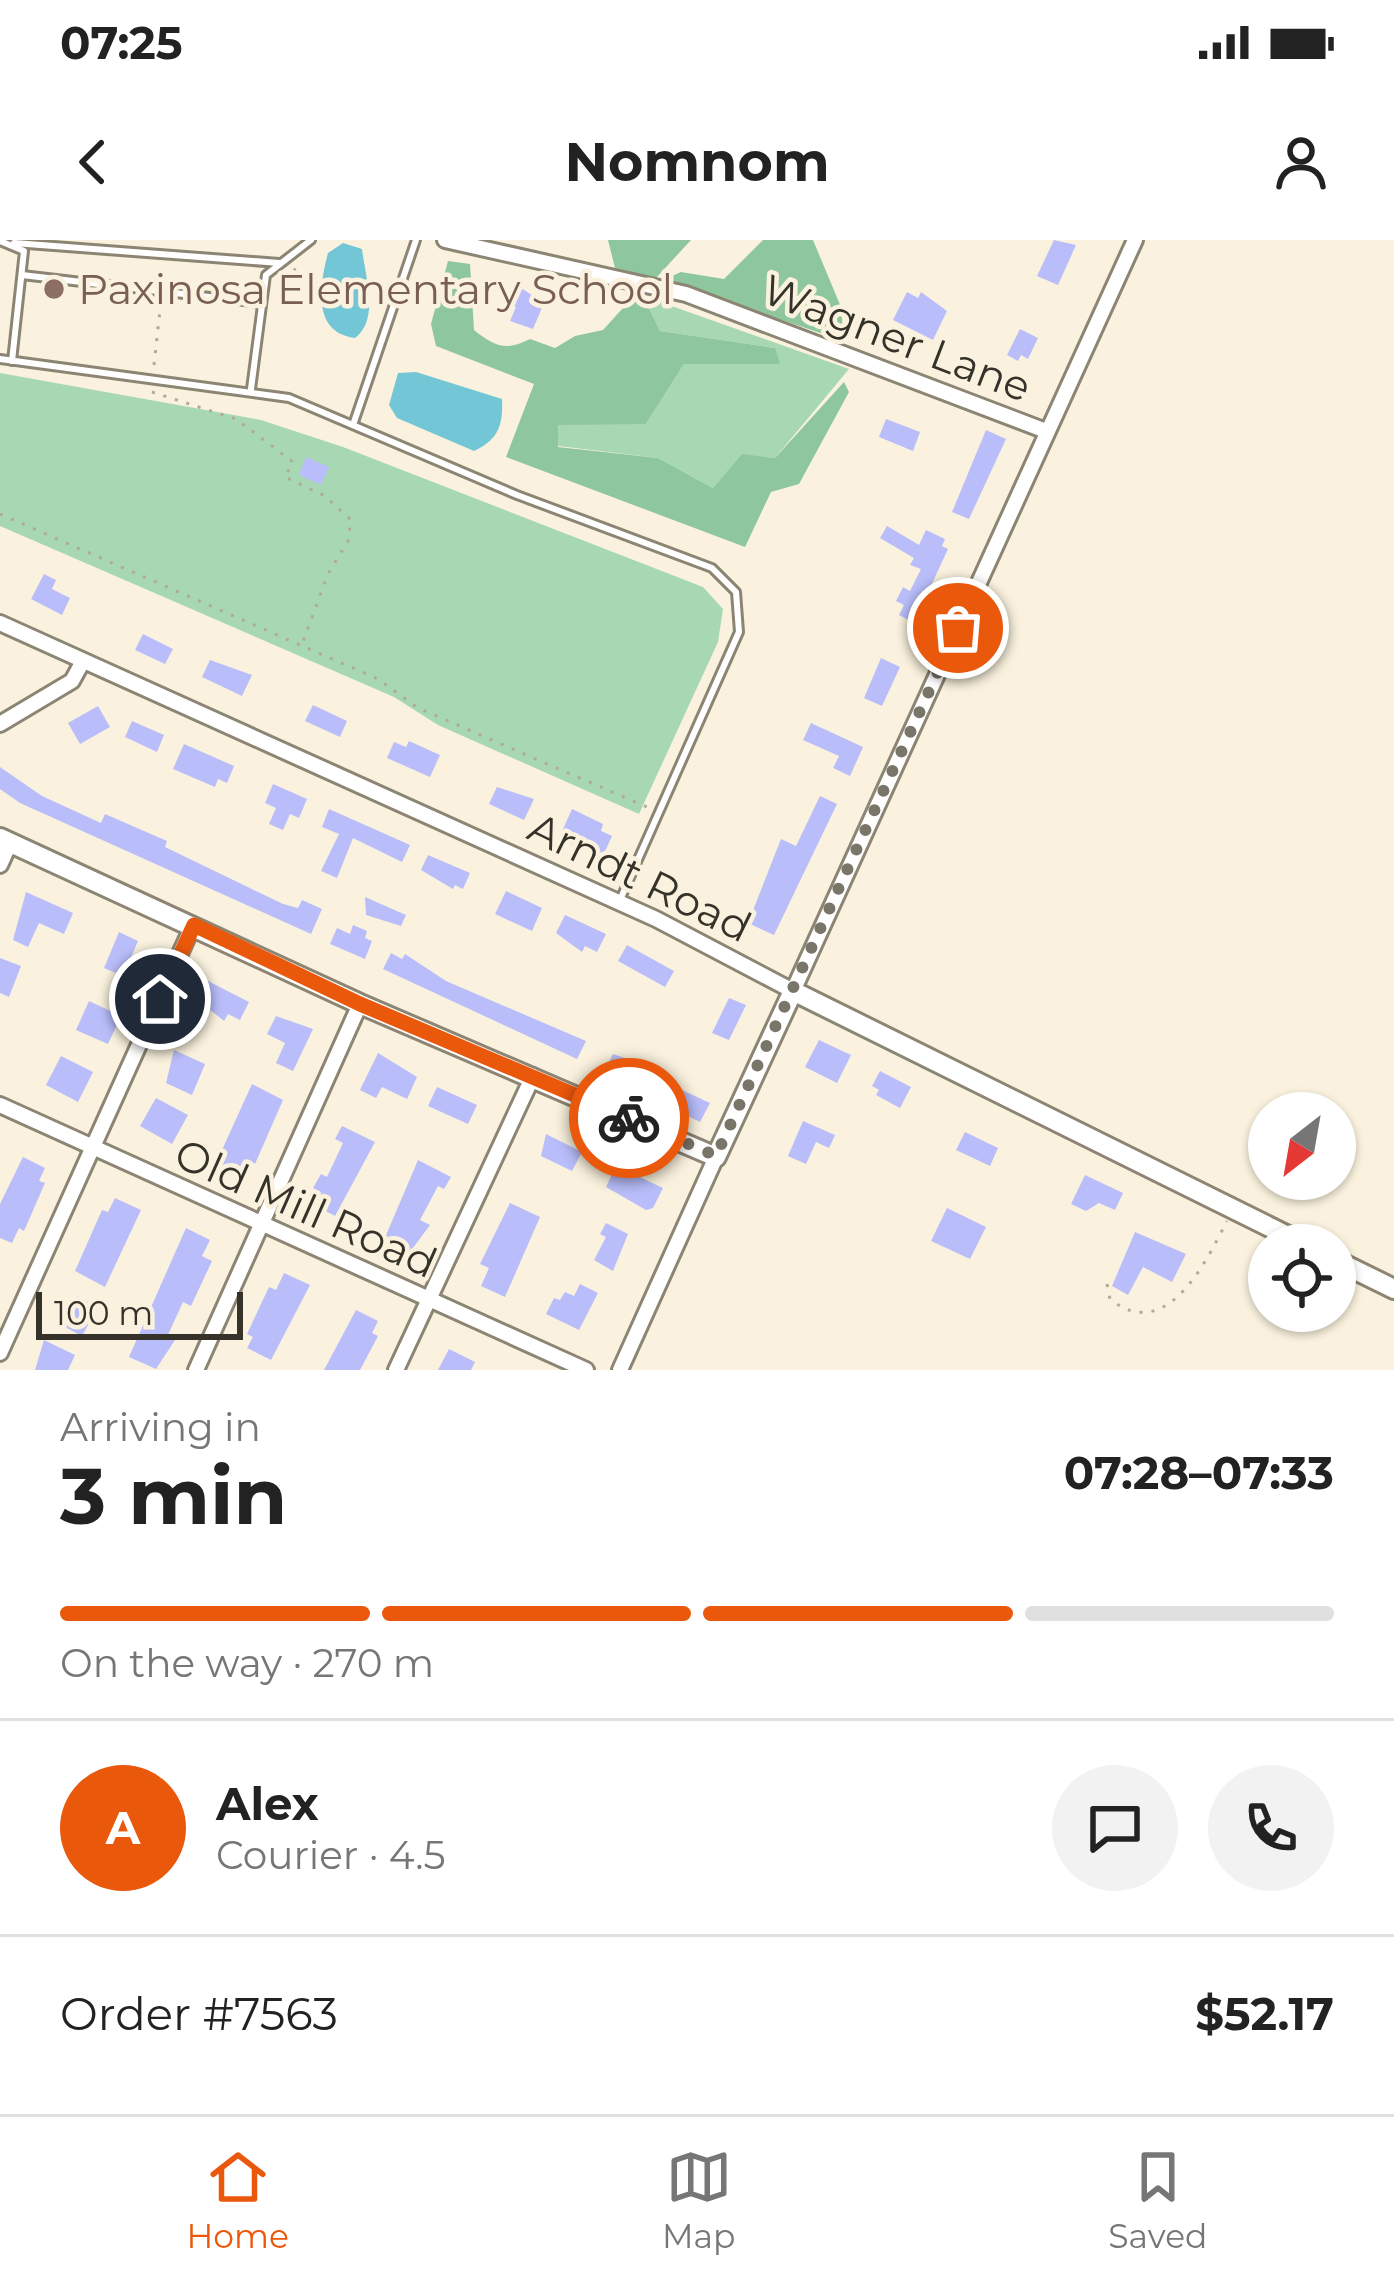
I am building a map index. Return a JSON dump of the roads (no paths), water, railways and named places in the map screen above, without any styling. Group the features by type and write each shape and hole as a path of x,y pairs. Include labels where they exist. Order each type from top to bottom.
{"street":[{"name":"Wagner Lane","path":"446,240 686,294 1046,431"},
{"path":"620,1370 1135,240"},
{"name":"Arndt Road","path":"0,623 619,903 1263,1224"},
{"path":"0,724 72,680 82,661"},
{"path":"0,865 5,840 360,1004 716,1156"},
{"path":"0,1353 194,925"},
{"path":"196,1370 360,1004"},
{"path":"396,1370 533,1076"},
{"name":"Old Mill Road","path":"0,1105 586,1370"},
{"path":"1356,1270 1394,1289"}],"lane":[{"path":"251,389 266,274 310,240"},
{"path":"354,422 416,240"},
{"path":"0,241 279,263"},
{"path":"12,361 24,251 14,243"},
{"path":"22,275 261,303"},
{"path":"0,359 251,389 354,422 517,495 712,568 736,592 739,632 619,903"}],"water":[{"path":"343,243 362,249 368,284 367,320 355,338 331,327 322,305 328,253"},
{"path":"416,372 502,399 494,436 474,451 397,418 389,405 398,373"}],"place":[{"name":"Paxinosa Elementary School","path":"54,289"}]}
